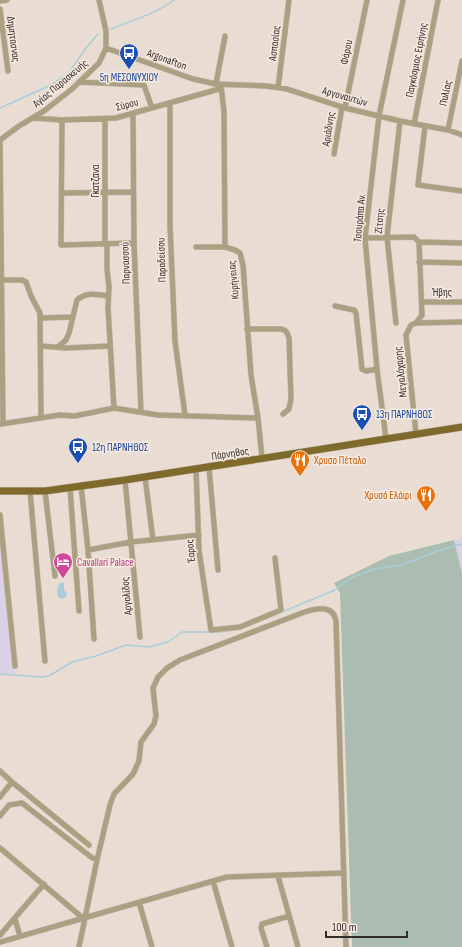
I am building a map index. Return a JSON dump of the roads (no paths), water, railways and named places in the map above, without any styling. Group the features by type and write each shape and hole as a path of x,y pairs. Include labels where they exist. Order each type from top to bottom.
{"main road":[{"name":"Πάρνηθος","path":"0,491 45,491 70,488 81,485 145,477 462,427"}],"street":[{"path":"0,1 7,0"},
{"path":"99,0 106,31 106,48"},
{"name":"Ασπασίας","path":"278,88 289,0"},
{"name":"Φάρου","path":"344,107 366,0"},
{"name":"Τσουράπα Αν.","path":"386,439 377,369 365,238 379,116 402,0"},
{"name":"Παγκόσμιας Ειρήνης","path":"414,124 438,0"},
{"name":"Δημητασνας","path":"0,9 8,71"},
{"name":"Κυρήνειας","path":"225,36 219,84 224,112 226,247 240,253 243,265 251,375 258,418 262,458"},
{"name":"Αγίας Παρασκευής","path":"0,140 72,89 99,63 106,48"},
{"name":"Argonafton","path":"106,48 193,79 219,84"},
{"name":"Πυλίας","path":"448,130 462,61"},
{"path":"79,82 144,85 152,108"},
{"name":"Αργοναυτών","path":"219,84 278,88 305,94 344,107 379,116 448,130 462,135"},
{"name":"Σύρου","path":"33,118 62,120 116,118 219,88 219,84"},
{"name":"Παραδείσου","path":"170,103 170,225 175,341 185,415"},
{"name":"Αριάδνης","path":"334,154 344,107"},
{"name":"Παρνασσού","path":"133,114 134,243 141,412"},
{"name":"Γκατζανα","path":"105,119 104,193 114,408"},
{"path":"62,120 62,245 134,243"},
{"name":"Ζίτσης","path":"396,323 387,237 400,121"},
{"path":"425,126 418,185 462,191"},
{"path":"0,140 2,424 60,415 75,416 114,408 158,415 258,418"},
{"path":"62,193 133,192"},
{"path":"365,238 414,237 419,242 462,243"},
{"name":"Μεγαλόχαρης","path":"416,434 406,335 411,325 416,323 422,316 419,242"},
{"path":"196,247 226,247"},
{"path":"419,262 462,263"},
{"path":"2,280 22,280 26,282 31,296 40,313 41,418"},
{"path":"58,347 66,340 69,333 77,300 80,297 95,294 108,296"},
{"name":"Ήβης","path":"422,302 462,302"},
{"path":"335,306 354,310 356,313 362,369 366,371 377,369"},
{"path":"41,318 73,317"},
{"path":"416,323 462,322"},
{"path":"247,328 281,329 287,332 289,338 291,399 289,409 284,414"},
{"path":"41,346 110,346"},
{"path":"209,467 218,570"},
{"name":"Έαρος","path":"196,469 199,551 211,630 240,627 281,610 275,558"},
{"path":"145,477 153,540"},
{"name":"Αργολίδος","path":"125,480 140,638"},
{"path":"81,485 88,550 94,638"},
{"path":"70,488 79,610"},
{"path":"30,491 45,661"},
{"path":"45,491 55,576"},
{"path":"0,515 15,666"},
{"path":"88,550 131,542 199,535"},
{"path":"79,947 110,805 114,794 133,774 140,757 141,742 156,720 153,688 158,677 167,668 180,660 302,613 316,609 323,609 333,612 336,621 346,947"},
{"path":"0,771 89,845"},
{"path":"0,797 12,782"},
{"path":"0,816 9,805 22,803 91,857 97,860"},
{"path":"0,848 84,919"},
{"path":"0,942 213,881 232,877 344,873"},
{"path":"278,876 298,947"},
{"path":"213,881 232,947"},
{"path":"0,935 44,884"},
{"path":"139,902 152,947"},
{"path":"267,947 261,928 262,924 289,916"},
{"path":"14,919 20,936"}],"water":[{"path":"60,583 64,583 64,590 67,593 66,597 63,599 59,598 57,595"}],"waterway":[{"path":"111,29 152,13 174,0"},
{"path":"0,108 51,85 68,74 98,34"},
{"path":"267,618 335,590 351,578 374,569 402,565 437,551 462,544"},
{"path":"0,674 41,677 49,676 72,662 96,656 126,645 149,647 168,642 182,632 220,632 235,630"}],"place":[{"name":"5η ΜΕΣΟΝΥΧΙΟΥ","path":"129,70"},
{"name":"13η ΠΑΡΝΗΘΟΣ","path":"362,431"},
{"name":"12η ΠΑΡΝΗΘΟΣ","path":"78,464"},
{"name":"Χρυσο Πέταλο","path":"300,477"},
{"name":"Χρυσό Ελάφι","path":"426,512"},
{"name":"Cavallari Palace","path":"63,579"}]}
